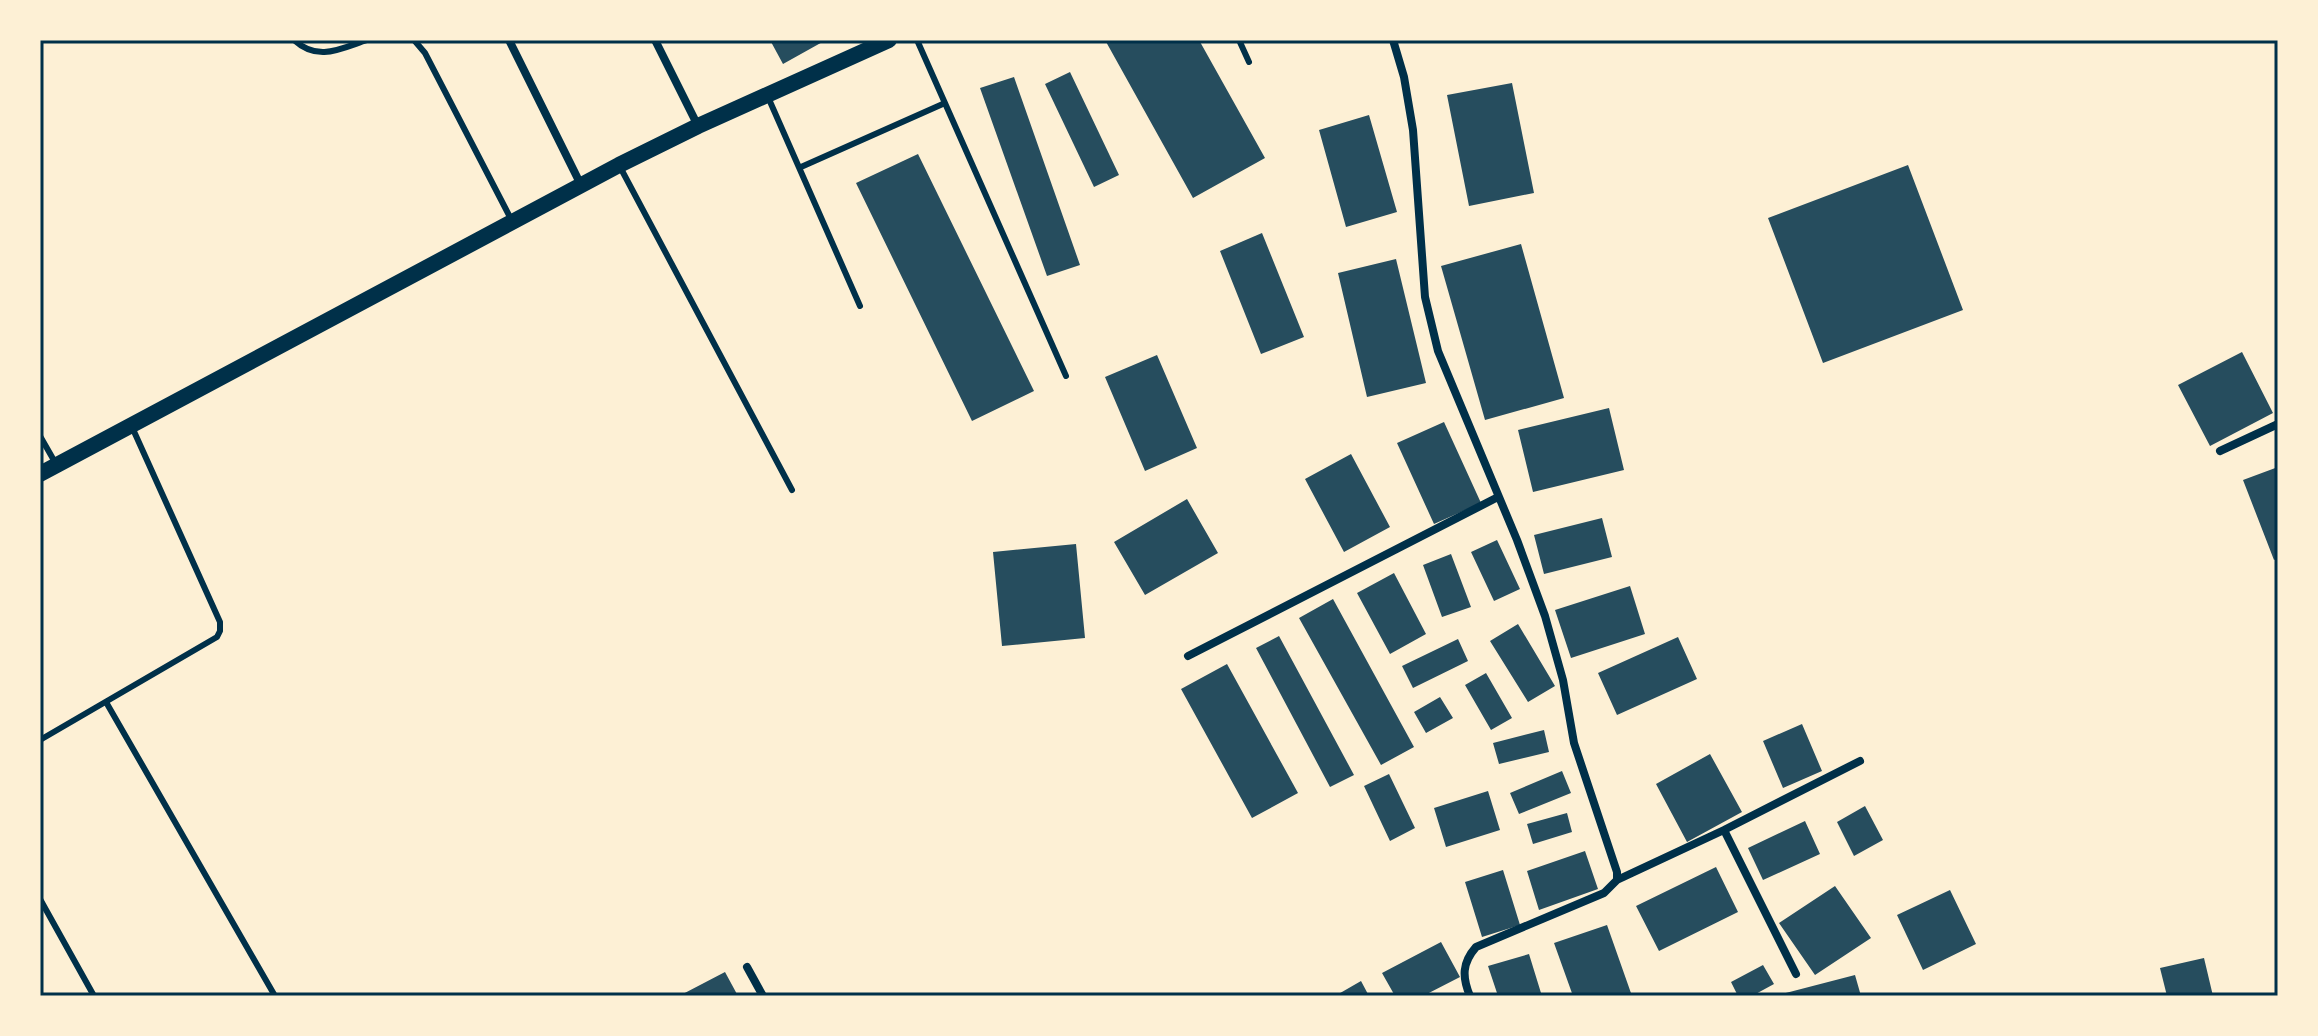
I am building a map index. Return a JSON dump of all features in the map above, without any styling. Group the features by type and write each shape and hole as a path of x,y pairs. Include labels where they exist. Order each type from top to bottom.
{"main road":[{"path":"40,474 619,165 889,40"}],"street":[{"path":"509,40 581,185"},
{"path":"655,40 698,126"},
{"path":"1393,40 1404,77 1413,130 1425,297 1438,351 1545,616 1563,680 1574,743 1617,880"},
{"path":"2220,451 2278,424"},
{"path":"1188,656 1498,497"},
{"path":"1470,996 1464,971 1467,957 1476,947 1604,893 1617,880 1860,761"},
{"path":"1724,830 1796,974"},
{"path":"747,967 763,996"}],"lane":[{"path":"294,40 311,52 329,53 367,40"},
{"path":"414,40 425,53 513,222"},
{"path":"917,40 1066,376"},
{"path":"1239,40 1249,62"},
{"path":"767,95 860,306"},
{"path":"801,167 945,103"},
{"path":"619,165 792,490"},
{"path":"40,740 217,637 220,631 220,622 132,427"},
{"path":"40,436 56,465"},
{"path":"106,702 275,996"},
{"path":"40,899 94,996"}],"building":[{"path":"770,40 826,40 783,64"},
{"path":"1105,40 1199,40 1265,158 1193,198"},
{"path":"1070,72 1119,175 1094,187 1045,84"},
{"path":"1014,77 1080,265 1047,276 980,88"},
{"path":"1512,83 1534,193 1469,206 1447,95"},
{"path":"1369,115 1397,212 1346,227 1319,130"},
{"path":"918,154 1034,391 972,421 856,183"},
{"path":"1908,165 1963,310 1823,363 1768,218"},
{"path":"1262,233 1304,337 1261,354 1220,251"},
{"path":"1521,244 1564,398 1485,420 1441,266"},
{"path":"1396,259 1426,383 1367,397 1338,273"},
{"path":"2242,352 2273,413 2210,446 2178,385"},
{"path":"1157,355 1197,448 1145,471 1105,377"},
{"path":"1609,408 1624,470 1533,492 1518,430"},
{"path":"1444,422 1481,503 1434,524 1397,443"},
{"path":"1351,454 1390,527 1344,552 1305,479"},
{"path":"2278,467 2278,558 2274,560 2243,480"},
{"path":"1187,499 1218,553 1145,595 1114,542"},
{"path":"1602,518 1612,557 1544,574 1534,535"},
{"path":"1497,540 1520,589 1494,601 1471,552"},
{"path":"1076,544 1085,638 1002,646 993,552"},
{"path":"1451,554 1471,607 1442,617 1423,565"},
{"path":"1394,573 1426,634 1390,654 1357,593"},
{"path":"1630,586 1645,634 1571,658 1555,610"},
{"path":"1333,599 1414,747 1381,765 1299,618"},
{"path":"1518,624 1555,686 1528,702 1490,641"},
{"path":"1279,636 1354,775 1330,787 1256,648"},
{"path":"1678,637 1697,679 1617,715 1598,673"},
{"path":"1458,639 1468,661 1413,688 1402,666"},
{"path":"1227,664 1298,793 1252,818 1181,689"},
{"path":"1486,673 1512,718 1491,730 1465,685"},
{"path":"1440,697 1453,718 1426,733 1414,712"},
{"path":"1802,724 1822,771 1783,788 1763,741"},
{"path":"1544,730 1549,752 1499,764 1493,743"},
{"path":"1710,754 1742,812 1687,842 1656,784"},
{"path":"1562,771 1571,793 1519,814 1510,793"},
{"path":"1389,774 1415,828 1390,841 1364,786"},
{"path":"1488,791 1500,830 1446,847 1434,808"},
{"path":"1865,806 1883,840 1854,856 1837,822"},
{"path":"1567,813 1572,832 1533,844 1527,824"},
{"path":"1805,821 1820,854 1763,880 1748,848"},
{"path":"1585,851 1598,889 1539,910 1527,871"},
{"path":"1716,867 1738,912 1659,951 1636,906"},
{"path":"1503,870 1520,925 1482,937 1465,882"},
{"path":"1835,886 1871,938 1815,975 1779,923"},
{"path":"1950,890 1976,944 1923,970 1897,915"},
{"path":"1607,925 1632,996 1573,996 1554,943"},
{"path":"1441,942 1460,977 1423,996 1395,996 1382,973"},
{"path":"1529,954 1541,993 1498,996 1488,966"},
{"path":"2204,958 2213,996 2167,996 2160,968"},
{"path":"1763,965 1774,984 1752,996 1738,996 1731,982"},
{"path":"725,972 738,996 679,996"},
{"path":"1855,975 1861,996 1778,996 1778,995"},
{"path":"1361,981 1369,996 1335,996"}]}
